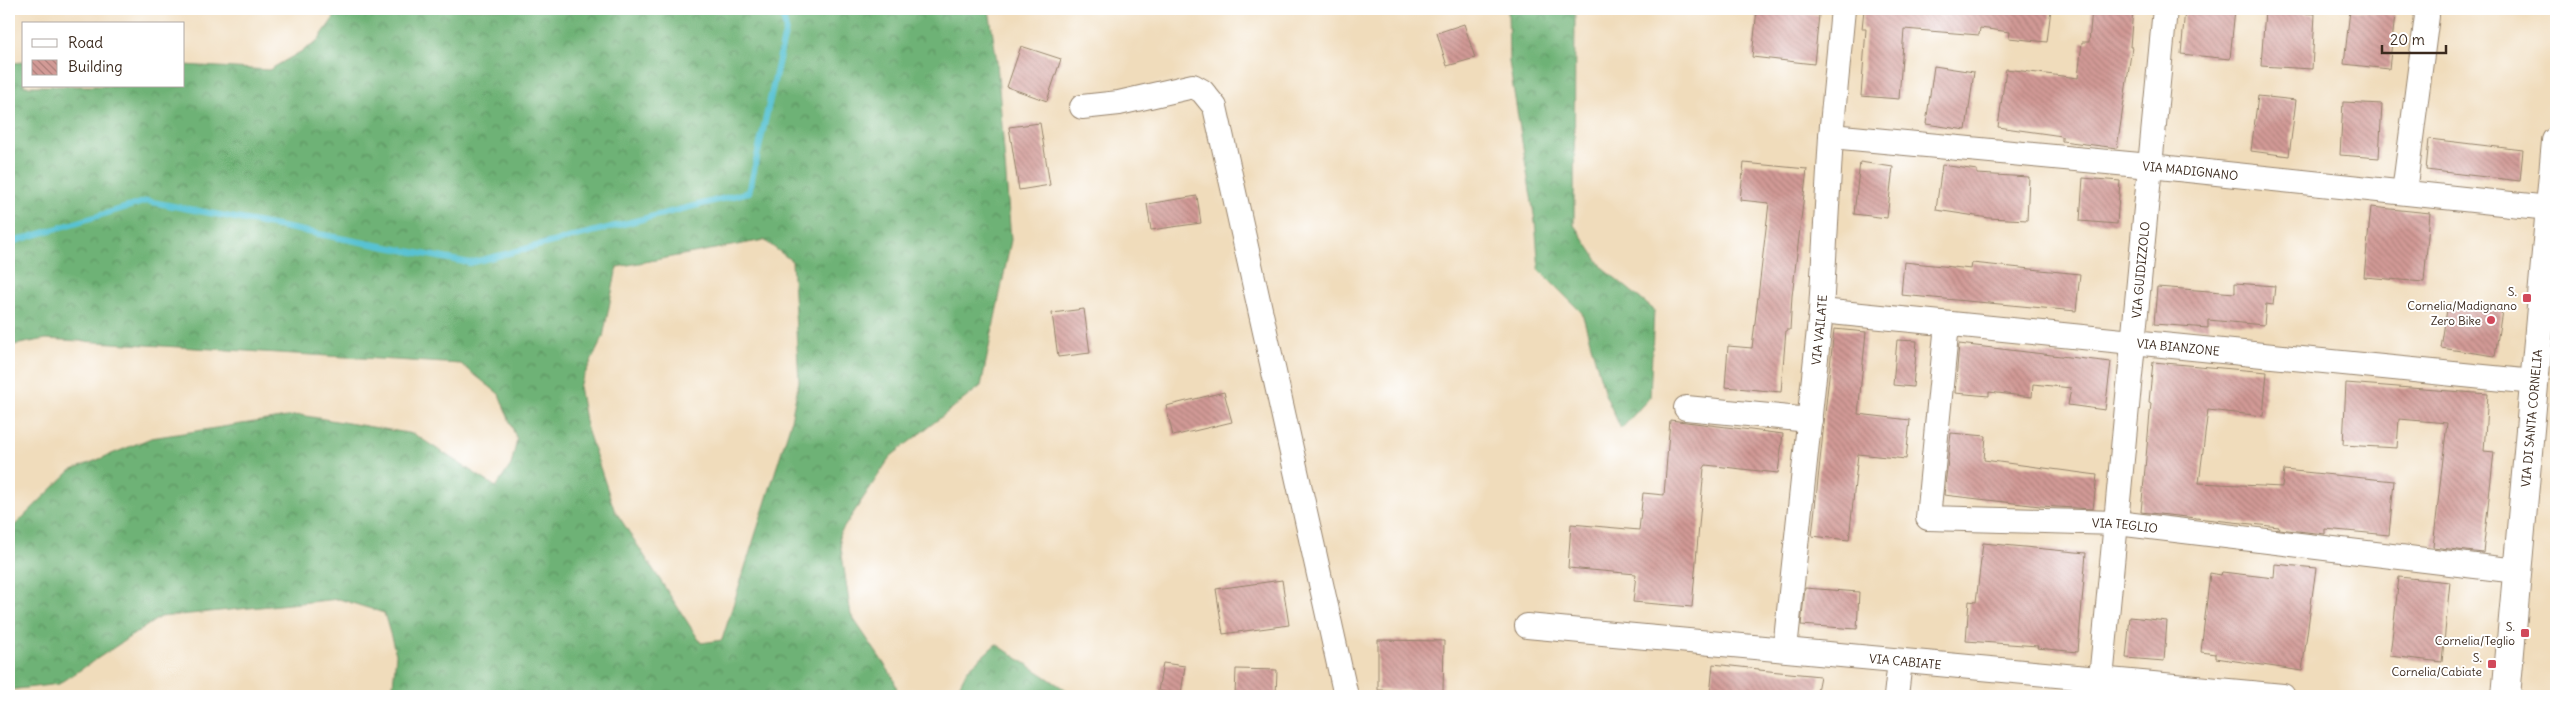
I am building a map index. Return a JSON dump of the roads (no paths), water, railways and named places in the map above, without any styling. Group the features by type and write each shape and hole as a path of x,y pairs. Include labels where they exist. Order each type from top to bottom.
{"street":[{"name":"VIA VAILATE","path":"1785,649 1821,311 1831,136 1843,9"},
{"name":"VIA GUIDIZZOLO","path":"2101,679 2165,9"},
{"path":"2404,192 2427,16 2425,9"},
{"path":"1082,107 1118,103 1193,86 1202,91 1215,107 1220,122 1242,233 1346,696"},
{"name":"VIA MADIGNANO","path":"1831,136 2150,166 2549,208"},
{"name":"VIA DI SANTA CORNELIA","path":"2506,696 2556,141"},
{"name":"VIA BIANZONE","path":"1821,311 2534,382"},
{"name":"VIA TEGLIO","path":"1947,324 1928,518 2117,523 2517,571"},
{"path":"1686,408 1810,420"},
{"name":"VIA CABIATE","path":"1527,626 2101,679 2253,695 2283,696"},
{"path":"1896,696 1900,661"}],"waterway":[{"path":"9,243 147,201 470,263 749,192 786,29 781,9"}],"place":[{"name":"S. Cornelia/Madignano","path":"2527,298"},
{"name":"Zero Bike","path":"2491,320"},
{"name":"S. Cornelia/Teglio","path":"2525,633"},
{"name":"S. Cornelia/Cabiate","path":"2492,664"}]}
